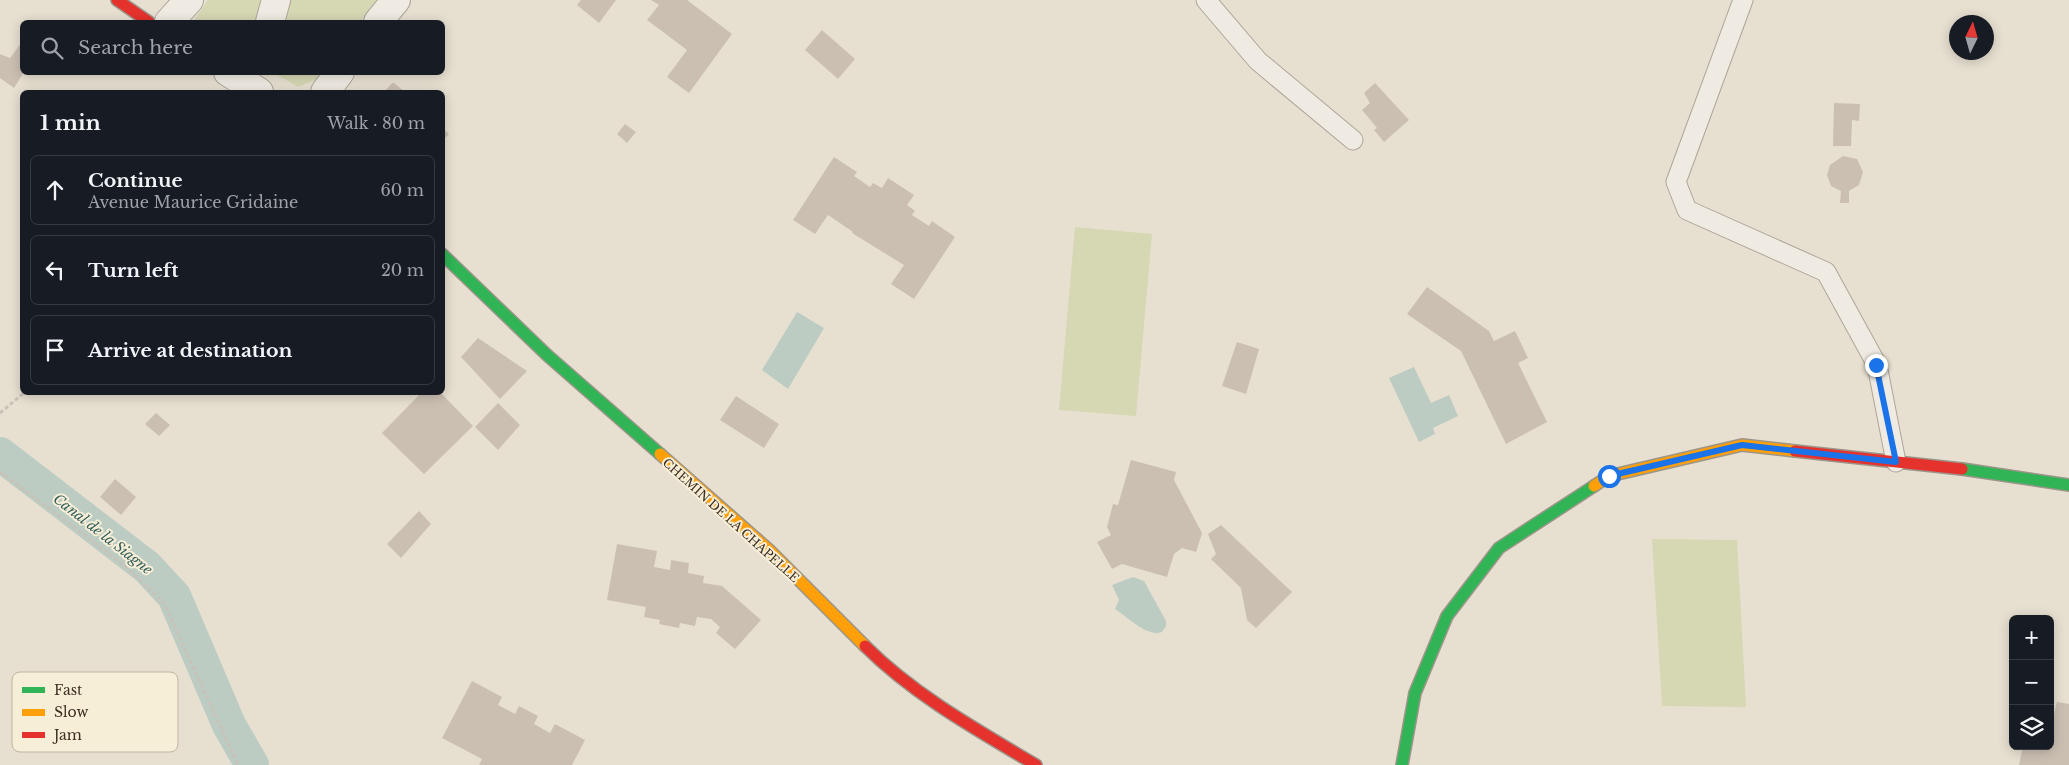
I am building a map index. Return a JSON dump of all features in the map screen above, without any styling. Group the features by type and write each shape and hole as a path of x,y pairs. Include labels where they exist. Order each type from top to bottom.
{"street":[{"path":"117,0 146,20"},
{"path":"171,20 189,0"},
{"path":"271,20 276,0"},
{"path":"380,20 396,0"},
{"path":"233,75 256,90"},
{"path":"268,75 270,90"},
{"path":"326,90 338,75"},
{"name":"CHEMIN DE LA CHAPELLE","path":"445,257 547,355 768,550 888,668 979,731 1036,765"},
{"path":"1402,765 1415,692 1447,616 1499,548 1609,476 1742,445 1896,462 2069,485"}],"lane":[{"path":"1206,0 1258,61 1353,140"},
{"path":"1743,0 1676,182 1687,210 1826,272 1876,365 1896,462"}],"path":[{"path":"0,412 21,395"},
{"path":"0,472 123,564 164,603 238,765"}],"green space":[{"path":"208,0 377,0 362,20 194,20"},
{"path":"277,75 320,75 317,79 298,87"},
{"path":"1075,227 1152,234 1136,416 1059,410"},
{"path":"1652,539 1737,540 1746,707 1662,706"}],"shaded area":[{"path":"797,312 824,328 788,389 762,370"},
{"path":"1414,367 1431,403 1449,395 1458,416 1433,428 1435,434 1419,442 1389,378"},
{"path":"1133,577 1144,581 1166,621 1166,626 1162,632 1150,632 1115,609 1119,600 1112,585"}],"building":[{"path":"581,0 616,0 599,23 577,5"},
{"path":"651,0 687,0 732,34 689,93 667,77 687,50 647,20 659,5"},
{"path":"822,30 855,59 838,79 805,50"},
{"path":"20,45 20,75 22,75 14,88 0,78 0,54 10,58"},
{"path":"394,83 403,90 386,90"},
{"path":"1375,83 1409,120 1384,142 1374,130 1377,128 1362,110 1370,103 1364,93"},
{"path":"1834,103 1860,104 1859,121 1852,120 1851,146 1833,146"},
{"path":"625,124 636,132 627,143 617,134"},
{"path":"1843,156 1857,159 1863,172 1859,185 1849,191 1849,203 1840,203 1841,191 1831,186 1827,175 1830,165"},
{"path":"834,157 857,172 854,176 870,187 873,183 882,188 888,178 914,195 907,205 915,211 912,215 929,226 932,221 955,237 914,299 891,284 904,265 852,233 828,215 815,234 793,220"},
{"path":"1427,287 1489,331 1494,341 1515,331 1528,358 1518,363 1547,422 1506,444 1461,351 1407,314"},
{"path":"478,338 527,371 500,399 461,357"},
{"path":"1237,342 1259,349 1246,394 1222,386"},
{"path":"419,395 443,395 473,426 424,474 382,433"},
{"path":"736,396 779,424 764,448 720,420"},
{"path":"498,403 520,425 498,450 475,427"},
{"path":"156,413 170,425 159,436 145,424"},
{"path":"1131,460 1176,472 1174,480 1202,533 1196,552 1182,548 1174,554 1167,577 1122,564 1112,569 1097,542 1111,535 1107,527 1113,504 1118,505"},
{"path":"115,479 136,497 121,515 100,497"},
{"path":"419,511 431,524 401,558 387,544"},
{"path":"1221,525 1292,592 1256,628 1247,620 1241,588 1211,559 1216,554 1208,534"},
{"path":"617,544 657,551 654,567 670,570 671,560 689,563 688,573 704,576 703,583 722,586 761,620 735,649 716,633 720,627 711,619 697,617 695,626 680,623 679,628 659,624 660,620 644,617 646,607 607,600"},
{"path":"472,681 502,697 498,705 515,714 519,706 538,716 534,724 550,733 555,724 585,740 572,765 479,765 482,759 442,738"},
{"path":"2057,702 2069,704 2069,765 2019,765 2022,750 2054,750 2054,714"}],"waterway":[{"name":"Canal de la Siagne","path":"0,454 147,567 174,596 229,725 252,765"}],"traffic: fast":[{"path":"445,257 547,355 660,454"},
{"path":"1962,469 2069,485"},
{"path":"1402,765 1415,693 1447,616 1499,548 1594,486"}],"traffic: slow":[{"path":"1594,486 1609,476 1742,445 1795,451"},
{"path":"660,454 769,550 865,646"}],"traffic: jam":[{"path":"117,0 146,20"},
{"path":"1795,451 1962,469"},
{"path":"865,646 884,664 925,696 1036,765"}],"route":[{"path":"1609,476 1742,445 1896,462 1876,365"}]}
